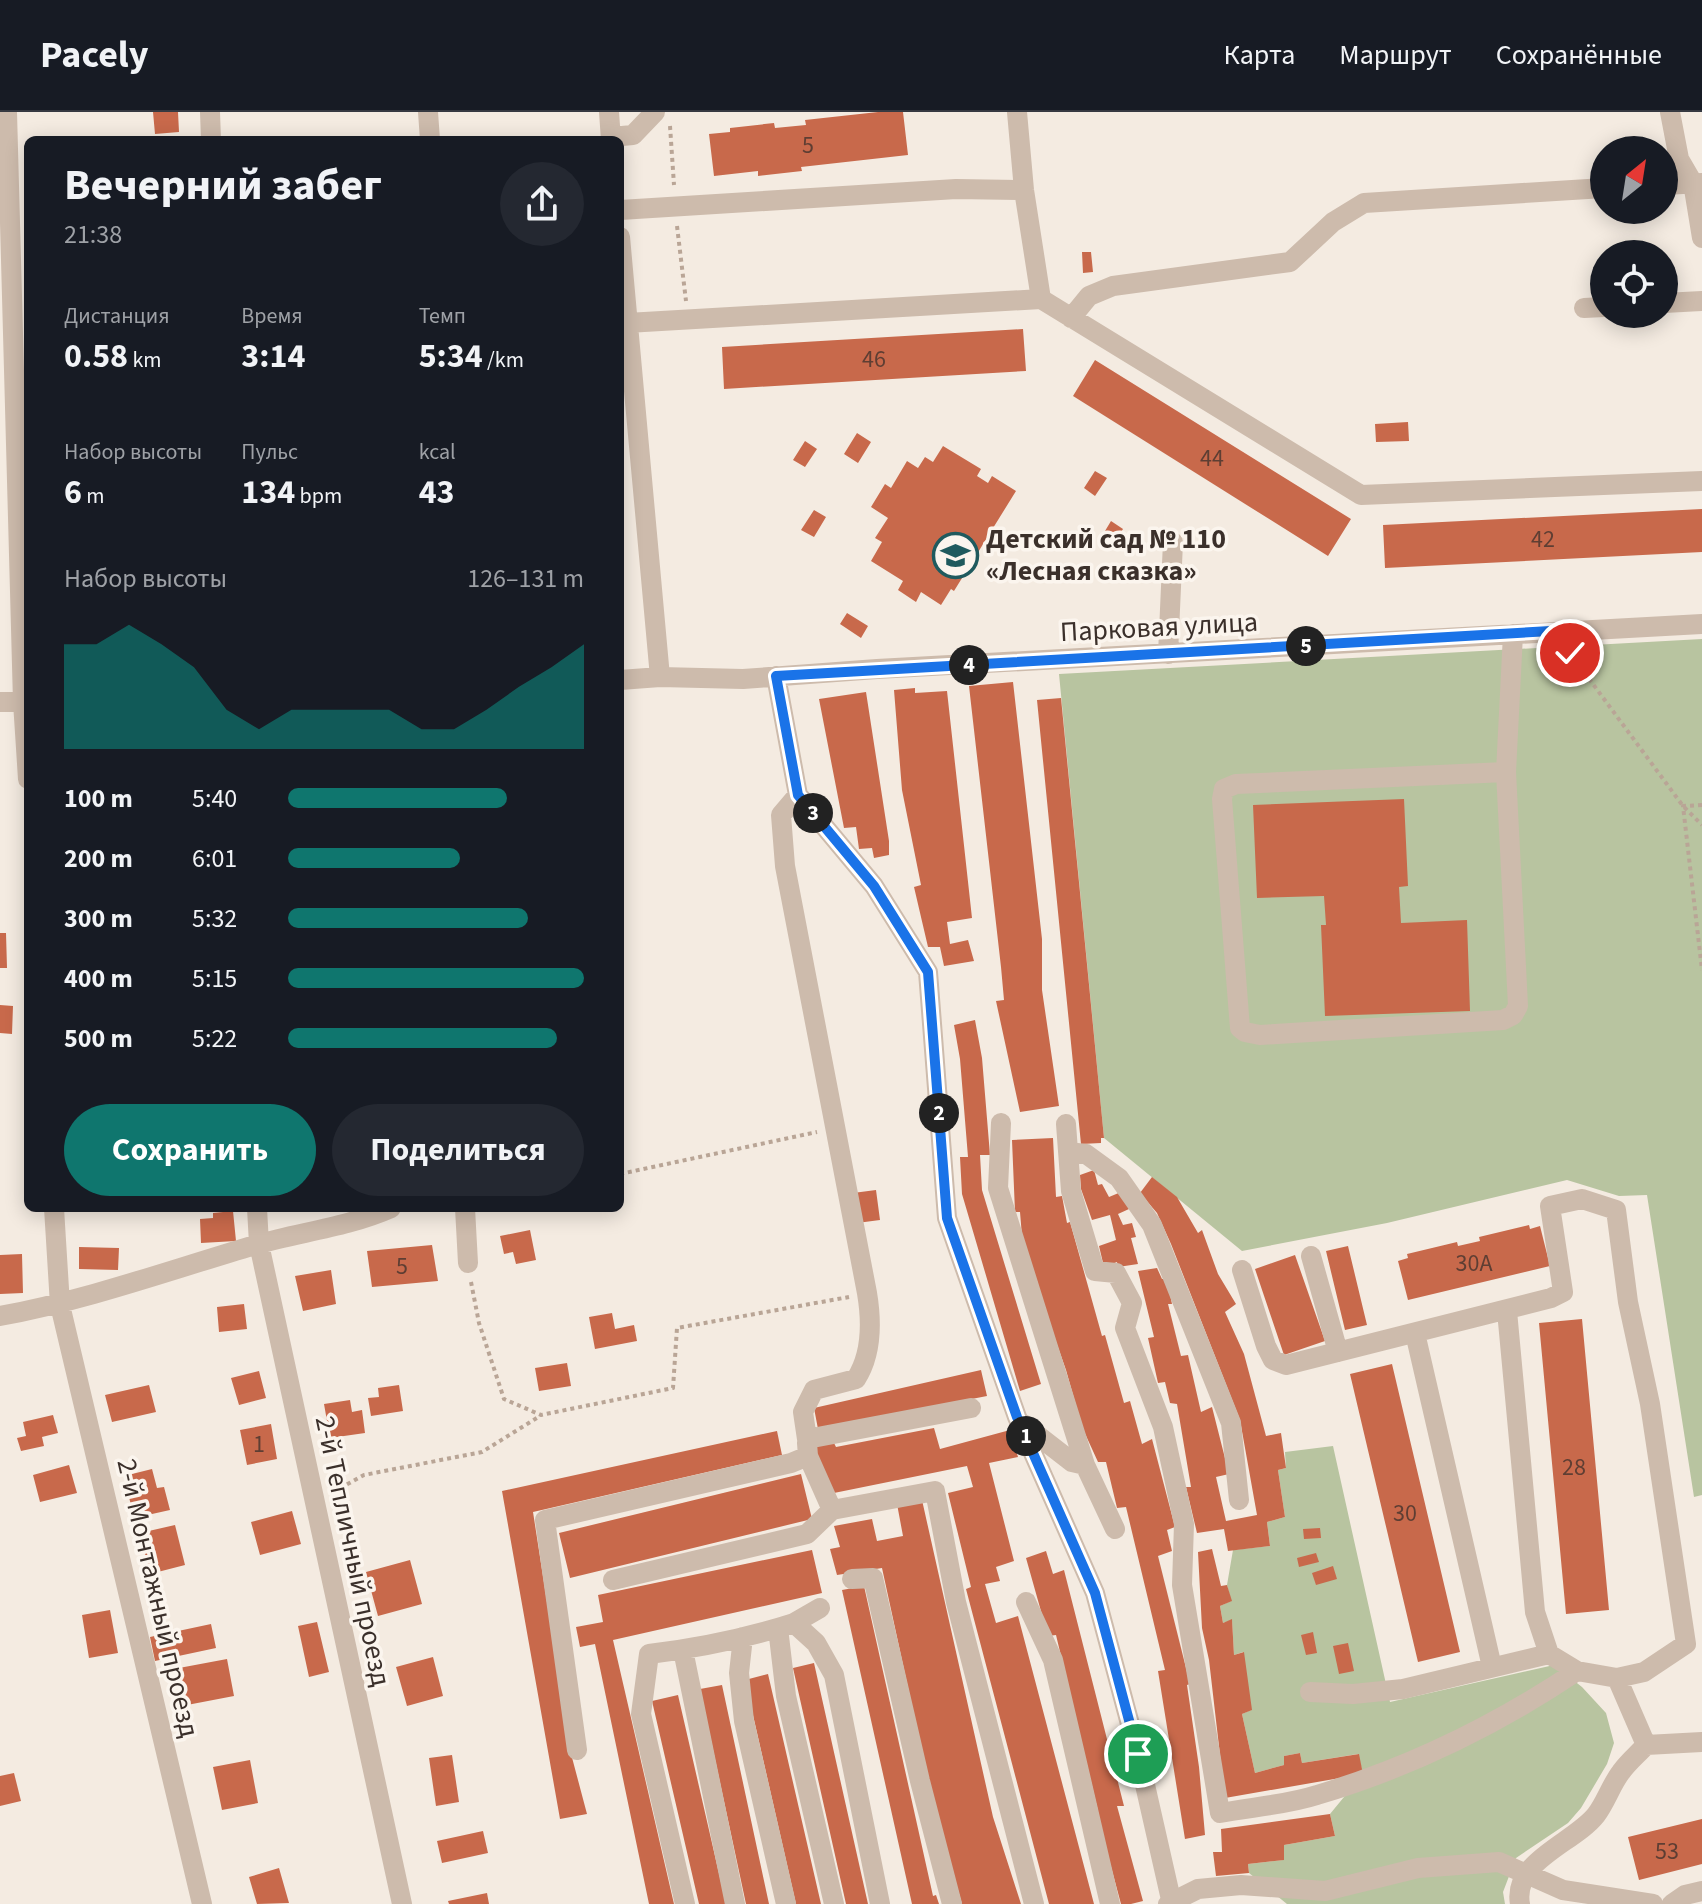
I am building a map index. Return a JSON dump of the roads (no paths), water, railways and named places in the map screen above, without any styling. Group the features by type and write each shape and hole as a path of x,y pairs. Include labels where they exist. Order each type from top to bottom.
{"street":[{"path":"7,112 24,640"},
{"path":"210,112 211,136"},
{"path":"428,112 430,136"},
{"path":"609,112 611,136"},
{"path":"624,136 633,135 655,112"},
{"path":"1017,112 1024,190 1041,299"},
{"path":"1670,112 1679,159 1698,183 1702,238"},
{"path":"1678,184 1698,183"},
{"path":"624,210 956,189 1024,190"},
{"path":"1071,318 1089,296 1113,286 1290,262 1333,222 1364,203 1590,189"},
{"path":"624,286 660,677"},
{"path":"627,323 1041,299 1361,495 1702,481"},
{"path":"1678,302 1702,301"},
{"path":"1168,654 1173,542"},
{"name":"Парковая улица","path":"624,680 660,677 743,679 1702,624"},
{"path":"1506,772 1236,784 1224,789 1222,799 1240,1028 1260,1035 1503,1020 1513,1015 1518,1006 1506,772 1513,634"},
{"path":"776,676 798,795 874,886 928,972 947,1218 1019,1421 1095,1593 1138,1754 1170,1903 1198,1889 1241,1885 1325,1891 1418,1868 1499,1862 1563,1890 1653,1904"},
{"path":"0,702 24,702"},
{"path":"798,795 781,815 785,866 867,1293 870,1338 863,1367 856,1379 814,1390 803,1412 808,1448 832,1510"},
{"path":"1001,1123 998,1188 1085,1465 1115,1529"},
{"path":"1066,1124 1071,1191 1095,1271 1116,1273 1132,1303 1125,1328 1163,1427 1184,1524 1182,1585 1220,1813 1314,1796 1373,1776 1536,1699 1577,1671"},
{"path":"1068,1152 1086,1154 1119,1178 1152,1225 1231,1423 1239,1500"},
{"path":"1242,1270 1266,1346 1273,1360 1286,1365 1507,1311 1563,1292 1550,1206 1582,1199 1616,1210 1628,1302 1650,1404 1686,1644 1644,1672 1617,1678 1577,1671 1549,1654 1535,1612 1507,1311"},
{"name":"2-й Монтажный проезд","path":"54,1212 60,1305 202,1904"},
{"name":"2-й Тепличный проезд","path":"257,1212 259,1244 402,1904"},
{"path":"0,1316 60,1305 259,1244 369,1218 382,1212"},
{"path":"465,1212 468,1263"},
{"path":"1311,1256 1338,1352"},
{"path":"1415,1333 1492,1667"},
{"path":"577,1750 545,1520 791,1463 808,1448 971,1408"},
{"path":"1019,1421 1072,1462 1085,1465"},
{"path":"613,1580 807,1534 832,1510 935,1491 956,1602 1034,1904"},
{"path":"852,1579 873,1578 952,1904"},
{"path":"1026,1602 1053,1660 1110,1904"},
{"path":"685,1904 641,1714 649,1654 743,1637 786,1625 820,1608"},
{"path":"786,1625 786,1696 834,1904"},
{"path":"786,1625 816,1643 834,1675 880,1904"},
{"path":"743,1637 739,1673 744,1721 786,1904"},
{"path":"683,1650 735,1904"},
{"path":"1310,1692 1353,1694 1403,1689 1549,1654"},
{"path":"1617,1678 1646,1745"},
{"path":"1520,1904 1518,1894 1527,1873 1596,1815 1621,1772 1646,1745 1702,1742"},
{"path":"1241,1885 1252,1904"},
{"path":"1672,1904 1685,1895 1702,1891"}],"place":[{"name":"Детский сад № 110 «Лесная сказка»","path":"955,555"}]}
